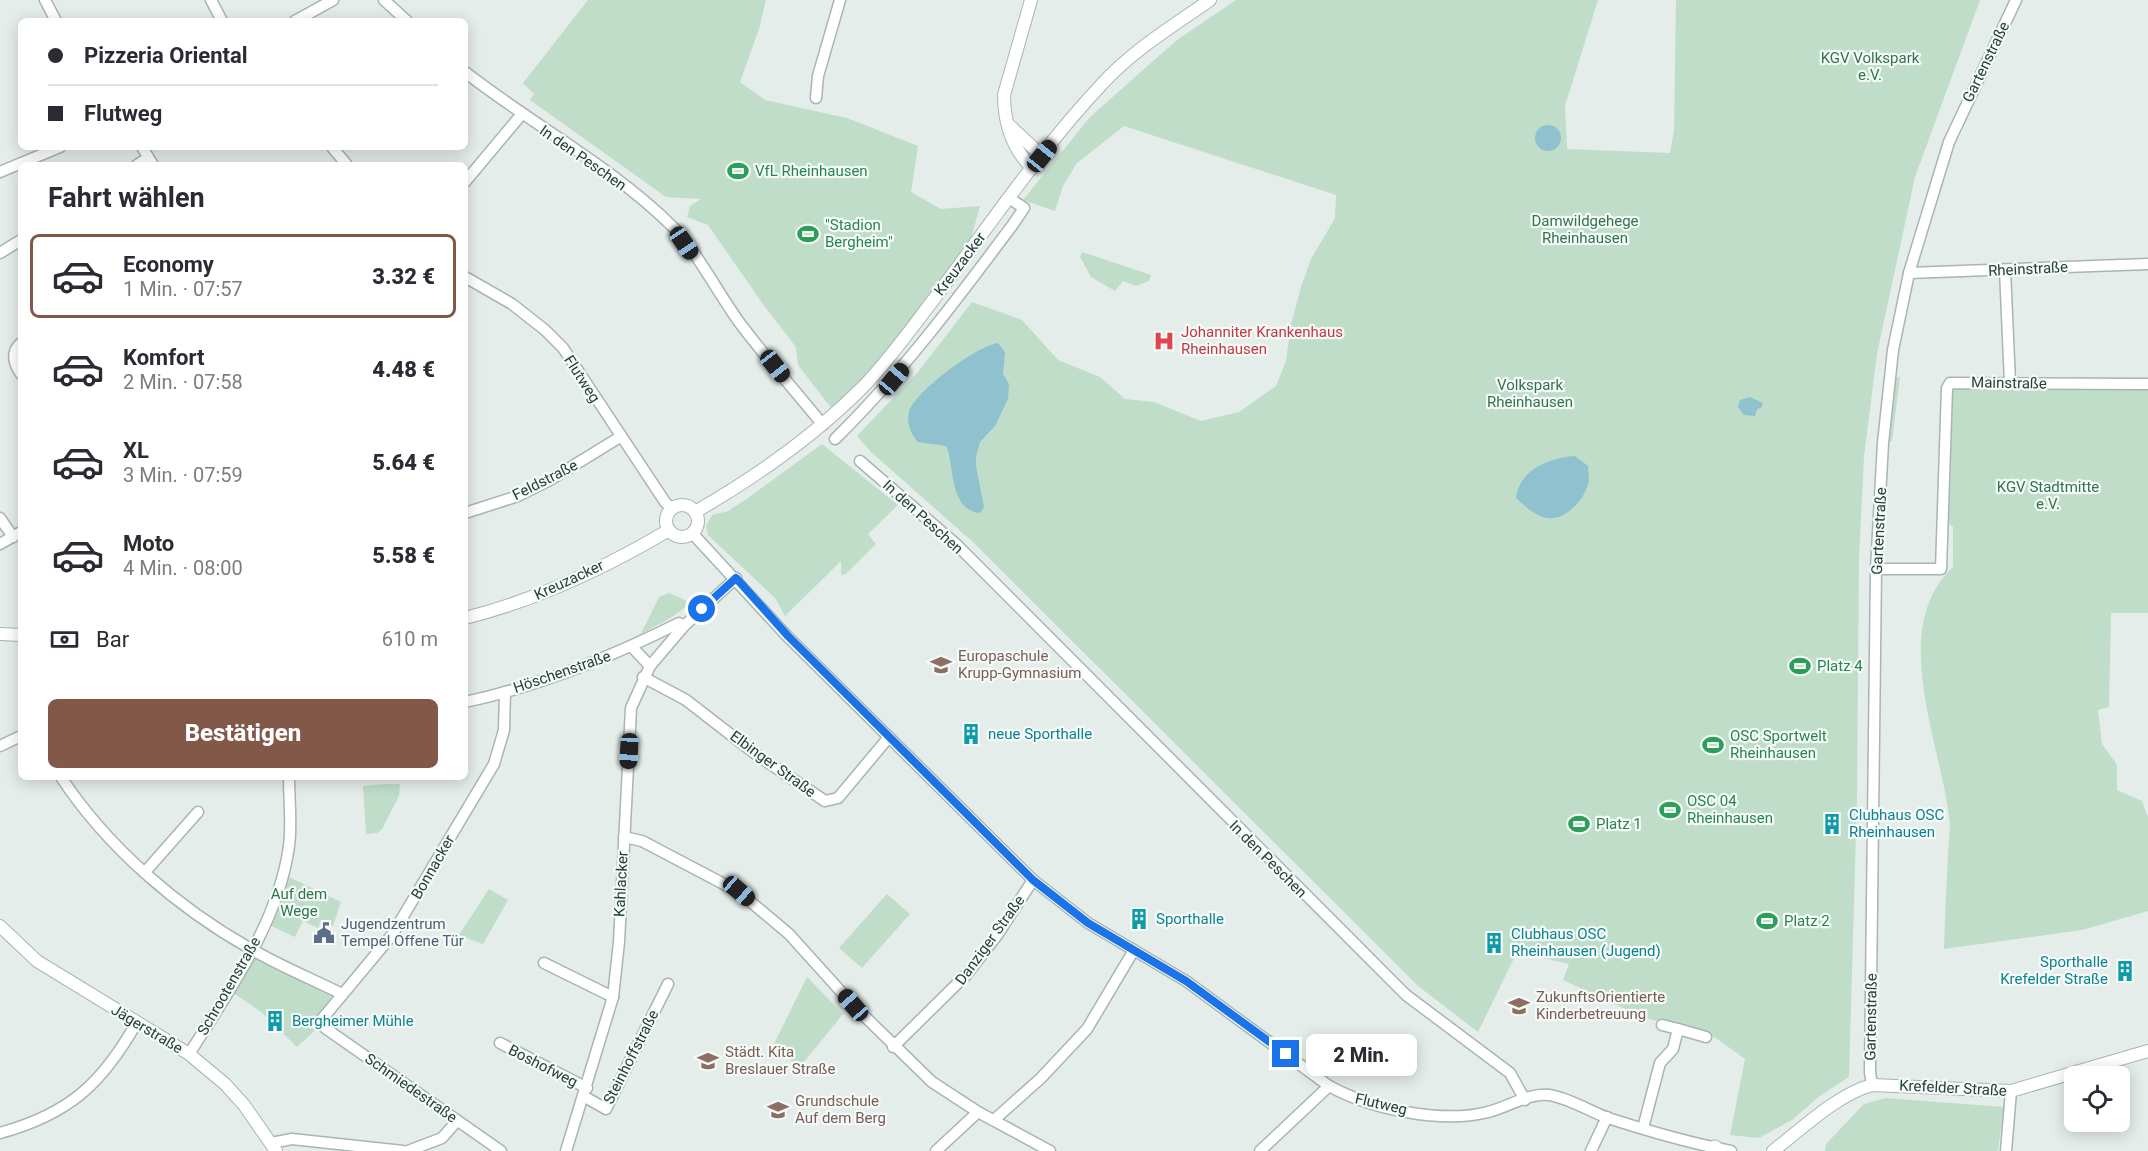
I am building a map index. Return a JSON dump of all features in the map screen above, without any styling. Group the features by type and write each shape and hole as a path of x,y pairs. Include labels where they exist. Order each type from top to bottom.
{"street":[{"path":"45,0 54,18"},
{"path":"211,0 220,18"},
{"path":"300,18 333,0"},
{"path":"384,0 403,18"},
{"path":"816,98 818,76 840,0"},
{"path":"1031,0 1004,95 1007,123 1022,158 1032,168"},
{"name":"Kreuzacker","path":"695,512 764,470 823,425 886,360 1032,168 1103,82 1152,40 1210,0"},
{"name":"Gartenstraße","path":"1872,1085 1870,1072 1876,569 1883,443 1893,350 1909,273 1949,142 2016,0"},
{"name":"In den Peschen","path":"468,74 521,115 613,176 676,230 741,326 823,425"},
{"path":"468,178 521,115"},
{"path":"1007,123 1042,156"},
{"path":"24,162 53,150"},
{"path":"334,150 344,162"},
{"path":"0,172 18,164"},
{"path":"835,439 918,350 1014,223 1024,208 1009,198"},
{"path":"999,212 1014,223"},
{"path":"0,254 18,242"},
{"name":"Rheinstraße","path":"1909,273 2148,264"},
{"path":"2005,270 2010,383"},
{"name":"Flutweg","path":"468,279 512,304 545,330 572,361 620,437 672,509"},
{"path":"18,347 14,352 14,360 18,368"},
{"name":"Mainstraße","path":"1876,569 1941,569 1948,385 1954,382 2148,384"},
{"name":"Feldstraße","path":"468,512 518,496 620,437"},
{"name":"In den Peschen","path":"860,461 957,545 1406,995 1510,1073 1525,1100"},
{"path":"685,505 695,512 699,524 693,534 683,538 669,530 666,521 672,509 685,505"},
{"path":"0,519 17,534 0,544"},
{"name":"Kreuzacker","path":"468,617 507,607 572,581 669,530"},
{"name":"Flutweg","path":"693,534 788,636 1033,880 1088,923 1186,981 1329,1086 1355,1100 1386,1108 1458,1116 1480,1114 1525,1100"},
{"name":"Kahlacker","path":"566,1151 586,1093 613,997 619,942 631,708 643,677 650,666 684,626 736,578"},
{"name":"Kahlacker","path":"632,647 680,623 684,626"},
{"path":"0,634 18,635"},
{"path":"632,647 650,666"},
{"name":"Höschenstraße","path":"468,701 555,677 632,647"},
{"name":"Elbinger Straße","path":"643,677 686,700 758,755 825,801 838,798 890,737"},
{"name":"Bonnacker","path":"323,1023 323,1018 392,935 494,764 504,730 505,692"},
{"path":"0,746 18,737"},
{"path":"63,780 110,838 145,872 215,927 251,950 342,994"},
{"name":"Schrootenstraße","path":"189,1054 251,950 277,897 284,870 290,829 289,780"},
{"path":"145,872 198,812"},
{"path":"624,837 642,841 739,891 789,934 893,1047 932,1082 978,1112 1050,1151"},
{"name":"Danziger Straße","path":"893,1047 967,974 998,934 1033,880"},
{"name":"Jägerstraße","path":"0,926 37,961 189,1054 225,1084 274,1147"},
{"path":"994,1120 1041,1078 1086,1029 1134,950"},
{"path":"544,963 613,997"},
{"name":"Steinhoffstraße","path":"586,1093 606,1109 668,984"},
{"path":"0,1133 47,1118 91,1088 109,1066 137,1022"},
{"name":"Schmiedestraße","path":"323,1023 325,1028 501,1151"},
{"path":"1662,1025 1706,1037"},
{"path":"1644,1128 1660,1063 1673,1049 1678,1029"},
{"name":"Boshofweg","path":"500,1043 586,1093"},
{"name":"Krefelder Straße","path":"1773,1151 1834,1106 1862,1088 1872,1085 2011,1091 2148,1051"},
{"path":"1260,1151 1329,1086"},
{"path":"2006,1151 2011,1091"},
{"path":"1525,1100 1550,1095 1607,1117 1716,1149 1731,1151"},
{"path":"936,1151 978,1112"},
{"path":"1591,1151 1607,1117"},
{"path":"408,1151 442,1138 457,1121"},
{"path":"274,1147 292,1139 403,1151"}],"green space":[{"name":"VfL Rheinhausen","path":"588,0 766,0 759,29 740,82 765,100 847,118 918,146 911,192 941,209 980,206 970,243 865,377 832,409 798,365 796,347 708,225 687,217 690,206 701,199 666,197 530,100 534,94 523,83"},
{"name":"Volkspark Rheinhausen","path":"1236,0 1598,0 1565,106 1567,149 1670,153 1674,131 1676,0 1980,0 1915,177 1877,354 1864,456 1859,558 1857,797 1849,1077 1821,1095 1792,1120 1759,1138 1730,1135 1745,1059 1716,1038 1643,1017 1563,980 1569,964 1517,952 1478,1032 1418,986 974,543 871,452 857,436 918,372 972,302 1022,320 1058,360 1100,377 1125,399 1154,402 1201,421 1239,412 1276,386 1286,361 1291,324 1301,287 1311,259 1335,218 1336,195 1124,126 1077,163 1063,186 1055,211 1023,200 1090,117 1177,40"},
{"path":"1082,252 1151,275 1149,281 1136,286 1123,281 1115,291 1091,277 1080,257"},
{"path":"1900,377 1892,441 1887,441 1895,378"},
{"name":"KGV Stadtmitte e.V.","path":"1952,388 2148,388 2148,613 2111,613 2109,707 2098,710 2102,744 2117,765 2117,790 2142,801 2148,817 2148,911 2082,930 1944,949 1950,821 1929,721 1923,686 1921,653 1924,621 1934,592 1953,567 1953,527 1948,523"},
{"path":"822,444 898,505 868,534 876,544 846,574 841,575 841,561 785,616 775,598 708,535 706,526 712,515 728,511"},
{"path":"669,593 691,603 672,617 641,634 659,597"},
{"path":"400,784 399,796 382,829 377,833 366,834 363,786"},
{"name":"Auf dem Wege","path":"289,877 341,902 333,926 321,921 318,928 303,921 295,937 267,924"},
{"path":"489,889 508,900 483,944 459,935"},
{"path":"887,894 910,914 862,968 839,948"},
{"path":"251,950 342,994 323,1023 297,1047 261,1012 229,990"},
{"path":"807,977 843,1014 799,1068 774,1044"},
{"path":"1885,1098 2004,1107 1998,1151 1825,1151 1826,1144 1864,1104"}],"water":[{"path":"1548,125 1557,129 1561,138 1557,147 1548,151 1539,147 1535,138 1539,129"},
{"path":"998,343 1005,352 1003,374 1009,384 1008,399 995,426 980,442 976,456 984,507 980,513 962,504 954,485 946,446 918,442 913,436 908,416 913,403 934,382 962,360"},
{"path":"1750,397 1763,403 1761,408 1757,409 1755,416 1744,415 1738,407 1740,400"},
{"path":"1575,456 1588,466 1589,482 1578,503 1567,513 1554,518 1543,517 1516,498 1523,479 1537,467 1555,459"}],"place":[{"name":"VfL Rheinhausen","path":"738,171"},
{"name":"\"Stadion Bergheim\"","path":"808,234"},
{"name":"Johanniter Krankenhaus Rheinhausen","path":"1164,341"},
{"name":"Europaschule Krupp-Gymnasium","path":"941,665"},
{"name":"Platz 4","path":"1800,666"},
{"name":"neue Sporthalle","path":"971,734"},
{"name":"OSC Sportwelt Rheinhausen","path":"1713,745"},
{"name":"OSC 04 Rheinhausen","path":"1670,810"},
{"name":"Platz 1","path":"1579,824"},
{"name":"Clubhaus OSC Rheinhausen","path":"1832,824"},
{"name":"Sporthalle","path":"1139,919"},
{"name":"Platz 2","path":"1767,921"},
{"name":"Jugendzentrum Tempel Offene Tür","path":"324,933"},
{"name":"Clubhaus OSC Rheinhausen (Jugend)","path":"1494,943"},
{"name":"Sporthalle Krefelder Straße","path":"2125,971"},
{"name":"ZukunftsOrientierte Kinderbetreuung","path":"1519,1006"},
{"name":"Bergheimer Mühle","path":"275,1021"},
{"name":"Städt. Kita Breslauer Straße","path":"708,1061"},
{"name":"Grundschule Auf dem Berg","path":"778,1110"}],"route":[{"path":"702,609 736,578 788,636 1033,880 1088,923 1186,981 1286,1054"}],"park label":[{"name":"KGV Volkspark e.V.","path":"1870,66"},
{"name":"Damwildgehege Rheinhausen","path":"1585,230"}]}
